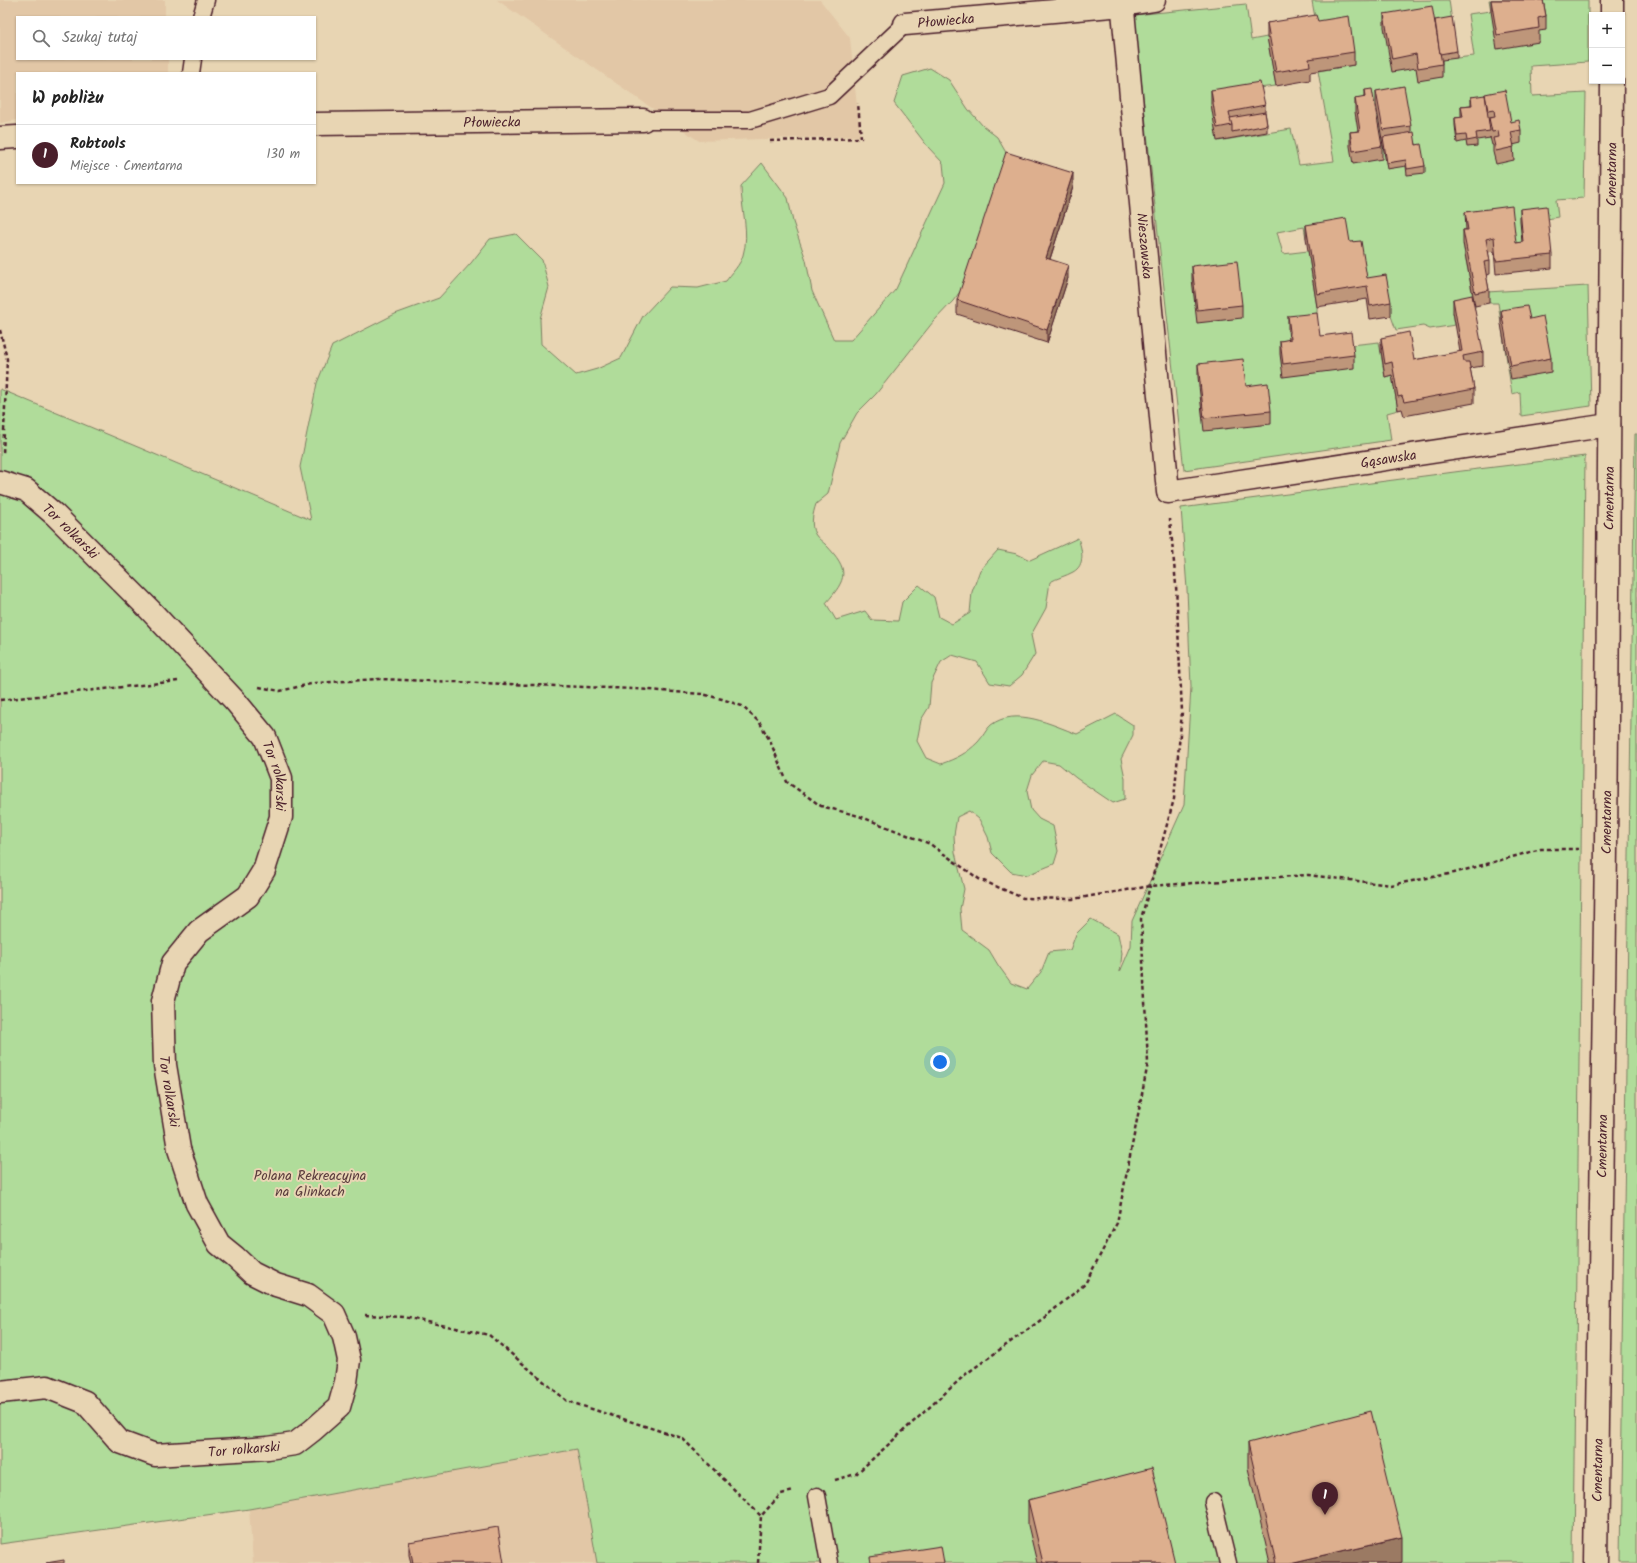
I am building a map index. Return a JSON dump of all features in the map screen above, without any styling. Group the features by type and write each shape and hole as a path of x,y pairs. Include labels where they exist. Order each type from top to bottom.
{"street":[{"name":"Płowiecka","path":"905,24 1154,0"},
{"path":"1612,0 1612,12"},
{"name":"Nieszawska","path":"1123,2 1168,492"},
{"name":"Cmentarna","path":"1596,1563 1606,848 1612,84"},
{"name":"Płowiecka","path":"316,124 643,120"},
{"path":"0,138 16,137"},
{"name":"Gąsawska","path":"1168,492 1609,425"},
{"name":"Tor rolkarski","path":"0,1392 47,1387 85,1402 120,1442 155,1455 268,1448 295,1444 338,1407 346,1382 349,1360 344,1337 334,1314 308,1295 276,1285 252,1273 235,1256 219,1244 197,1204 178,1149 165,1065 163,1001 173,963 199,931 248,896 264,870 280,818 281,778 265,737 150,610 55,515 26,490 1,482"}],"lane":[{"path":"201,16 206,0"},
{"name":"Płowiecka","path":"643,120 750,120 829,96 905,24"},
{"path":"191,72 193,60"},
{"path":"817,1496 829,1563"},
{"path":"1213,1502 1228,1563"}],"path":[{"path":"0,330 7,359 1,482"},
{"path":"829,1482 856,1474 966,1374 1045,1316 1085,1284 1117,1223 1148,1063 1141,919 1174,800 1182,712 1176,585 1168,492"},
{"path":"0,700 213,678"},
{"path":"258,686 280,691 315,683 379,679 635,689 702,694 722,699 742,706 760,723 770,740 787,782 821,806 859,816 930,844 979,879 1023,898 1073,899 1150,886 1308,875 1391,885 1454,873 1541,850 1606,848"},
{"path":"334,1314 404,1317 488,1335 567,1401 682,1438 761,1516"},
{"path":"758,1563 761,1516 781,1494 796,1490"}],"shaded area":[{"path":"0,0 165,0 165,16 16,16 16,60 168,60 168,72 16,72 16,120 0,123"},
{"path":"497,0 820,0 850,38 860,136 699,141"},
{"path":"577,1449 597,1563 253,1563 249,1509"}],"green space":[{"path":"1449,0 1457,58 1474,56 1468,14 1491,11 1489,0 1588,0 1588,62 1531,66 1532,96 1586,93 1584,198 1556,200 1558,217 1547,219 1523,255 1468,243 1463,244 1475,308 1453,312 1455,325 1430,329 1423,326 1396,330 1391,316 1386,288 1367,291 1350,256 1346,231 1306,238 1304,227 1277,232 1283,254 1308,251 1317,307 1317,326 1288,330 1351,345 1379,342 1385,377 1392,375 1398,410 1387,413 1391,440 1184,470 1134,15 1246,4 1251,40 1267,37 1276,86 1258,88 1218,141 1291,129 1299,165 1334,161 1318,71 1354,65 1318,34 1312,1"},
{"name":"Polana Rekreacyjna na Glinkach","path":"930,68 949,80 968,109 983,126 997,137 1012,163 968,281 953,301 933,322 876,394 857,413 840,443 828,494 816,504 812,523 813,530 816,535 834,554 842,568 842,581 826,603 836,620 865,611 872,620 898,621 902,602 919,585 934,597 939,617 952,624 970,613 972,592 980,570 998,550 1017,554 1030,560 1078,538 1082,552 1080,565 1073,572 1050,582 1046,608 1031,635 1035,654 1022,675 1009,686 990,683 977,662 952,655 941,662 931,683 929,707 921,720 917,741 926,758 941,764 957,758 969,750 980,740 991,725 1011,717 1034,719 1077,734 1116,714 1133,725 1133,735 1121,759 1125,778 1125,799 1113,803 1076,778 1059,764 1043,761 1032,775 1027,791 1031,810 1039,819 1053,826 1058,851 1054,864 1027,875 1011,872 992,853 988,837 979,819 969,811 957,817 954,835 955,852 964,889 960,909 962,930 989,950 1011,983 1027,989 1041,972 1049,952 1070,950 1076,934 1091,919 1118,934 1122,953 1120,972 1131,946 1132,921 1184,805 1191,687 1187,589 1181,508 1585,456 1574,1563 597,1563 577,1449 249,1509 0,1544 0,389 311,520 300,467 317,383 332,346 395,314 439,298 471,263 490,239 516,234 542,260 549,287 540,319 541,344 576,375 597,369 621,358 643,316 670,287 698,288 726,281 736,269 743,255 746,238 741,186 762,163 788,198 793,222 806,260 812,291 834,340 851,340 896,289 945,183 943,163 928,147 894,103 903,76"},
{"path":"1588,286 1591,406 1521,416 1520,392 1512,394 1498,303 1489,303 1487,292"},
{"path":"1635,434 1637,434 1637,1563 1619,1563"}],"building":[{"path":"1491,0 1543,0 1546,16 1538,18 1539,28 1497,35"},
{"path":"1432,6 1442,64 1418,68 1416,54 1392,59 1384,14"},
{"path":"1316,15 1318,21 1349,16 1354,52 1309,59 1310,66 1276,72 1267,23"},
{"path":"1452,17 1457,51 1440,54 1435,20"},
{"path":"1260,82 1265,105 1229,112 1232,125 1217,128 1211,90"},
{"path":"1404,86 1411,126 1383,130 1376,91"},
{"path":"1372,89 1382,146 1353,151 1350,132 1360,131 1355,98 1366,96 1365,90"},
{"path":"1505,90 1511,122 1519,120 1521,130 1511,132 1514,147 1496,151 1493,138 1499,137 1498,131 1492,132 1489,118 1495,117 1494,110 1488,111 1485,94"},
{"path":"1485,95 1490,131 1476,133 1477,139 1467,141 1466,135 1457,136 1455,118 1463,117 1461,106 1472,105 1471,97"},
{"path":"1265,112 1267,125 1232,132 1230,118"},
{"path":"1414,132 1416,145 1421,144 1425,166 1407,169 1406,160 1387,163 1383,137"},
{"path":"1006,152 1073,173 1046,258 1068,265 1047,330 957,300"},
{"path":"1512,206 1516,243 1523,242 1520,209 1547,206 1552,255 1496,261 1494,237 1486,239 1490,261 1484,262 1489,290 1475,293 1463,230 1468,230 1465,212"},
{"path":"1346,218 1350,242 1361,241 1367,278 1386,275 1391,302 1370,306 1367,286 1317,294 1306,225"},
{"path":"1237,261 1242,305 1197,310 1192,266"},
{"path":"1472,295 1483,352 1463,356 1464,362 1469,362 1474,389 1404,402 1402,396 1398,397 1392,362 1385,364 1381,338 1409,332 1414,360 1462,351 1453,299"},
{"path":"1527,306 1530,319 1543,316 1551,358 1511,366 1501,310"},
{"path":"1317,313 1320,336 1351,332 1354,355 1283,364 1280,341 1291,339 1288,316"},
{"path":"1243,359 1246,386 1268,383 1271,411 1204,418 1198,364"},
{"path":"1371,1411 1402,1537 1290,1563 1276,1563 1248,1443"},
{"path":"1152,1468 1175,1563 1043,1563 1028,1500"},
{"path":"498,1527 504,1563 413,1563 409,1542"},
{"path":"941,1546 944,1563 871,1563 870,1557"},
{"path":"64,1560 64,1563 46,1563"}],"place":[{"name":"Robtools","path":"1325,1515"}]}
